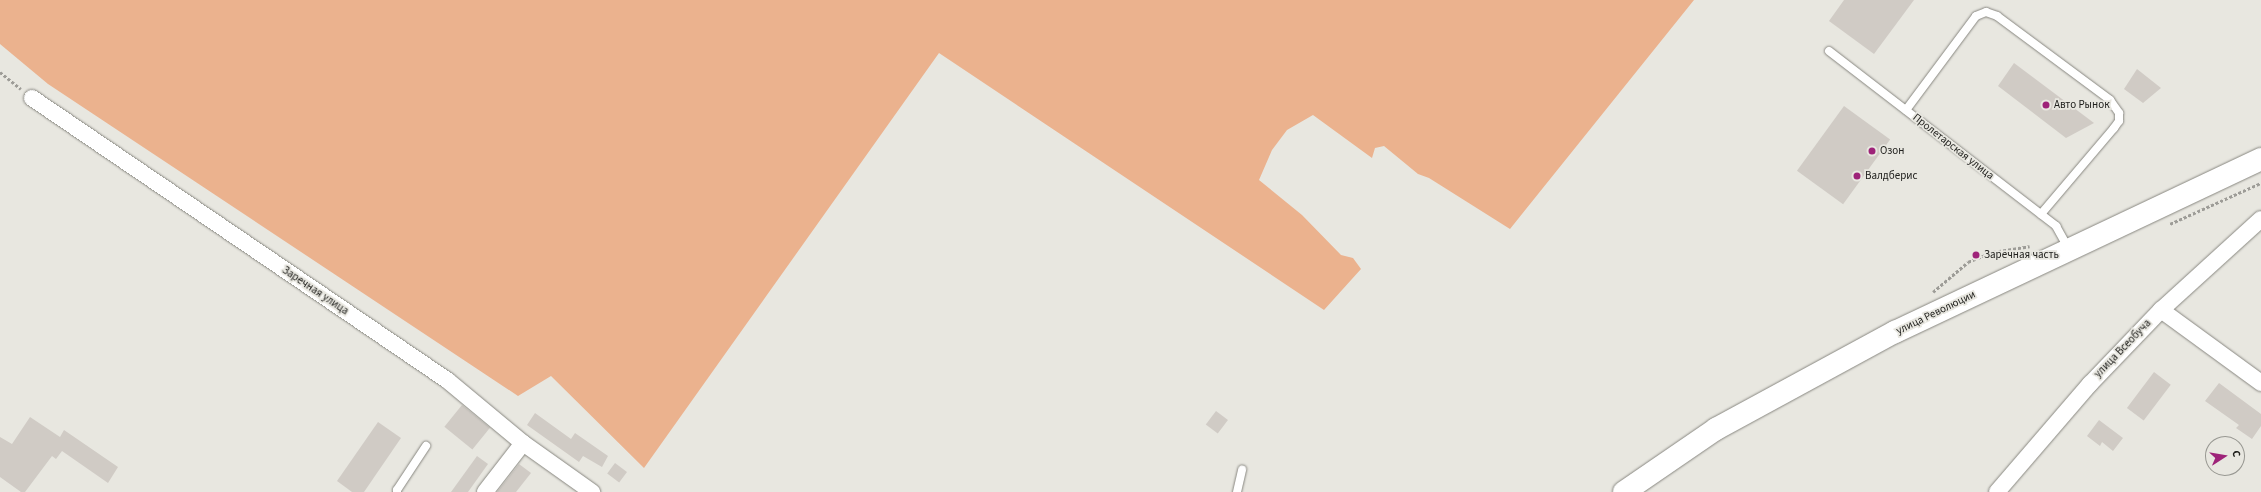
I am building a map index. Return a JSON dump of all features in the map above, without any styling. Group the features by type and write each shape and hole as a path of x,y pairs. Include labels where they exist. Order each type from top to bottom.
{"main road":[{"name":"улица Революции","path":"1624,492 1716,429 1895,332 2261,159"}],"street":[{"name":"Заречная улица","path":"32,98 447,380 523,443 592,492"},
{"name":"улица Всеобуча","path":"1997,492 2090,384 2160,310 2261,219"},
{"path":"2160,310 2261,383"},
{"path":"485,492 523,443"}],"lane":[{"path":"1906,110 1976,16 1986,12 1997,16 2110,100 2116,107 2119,114 2119,121 2041,214"},
{"name":"Пролетарская улица","path":"1829,51 2056,226 2070,249"},
{"path":"397,492 426,446"},
{"path":"1237,492 1242,470"}],"path":[{"path":"0,72 32,98"},
{"path":"1928,296 1968,262 1993,252 2031,246"}],"shaded area":[{"path":"0,0 1694,0 1510,229 1429,178 1418,174 1384,146 1375,148 1372,158 1313,115 1287,130 1272,150 1259,180 1302,215 1341,255 1353,258 1361,269 1324,310 939,53 644,468 551,376 518,396 48,84 0,44"}],"building":[{"path":"1844,0 1914,0 1874,54 1829,21"},
{"name":"Авто Рынок","path":"2014,63 2094,123 2066,138 1998,86"},
{"path":"2137,69 2161,88 2143,103 2124,89"},
{"path":"1844,106 1890,140 1843,204 1797,171"},
{"path":"2154,372 2171,385 2144,421 2127,408"},
{"path":"2219,383 2261,414 2261,426 2252,439 2236,428 2239,425 2205,401"},
{"path":"462,405 490,428 472,449 444,427"},
{"path":"1216,411 1228,420 1218,434 1206,425"},
{"path":"535,413 571,439 575,433 608,456 602,467 583,456 579,462 527,425"},
{"path":"30,417 60,437 64,430 118,467 108,483 62,451 56,459 52,456 25,492 21,492 0,477 0,437 12,444"},
{"path":"2099,420 2123,438 2113,451 2102,442 2100,446 2087,436"},
{"path":"378,422 401,438 364,492 352,492 337,481"},
{"path":"477,456 488,464 468,492 451,492"},
{"path":"615,463 627,472 619,482 607,473"},
{"path":"519,464 531,473 516,492 497,492"}],"place":[{"name":"Авто Рынок","path":"2046,105"},
{"name":"Озон","path":"1872,151"},
{"name":"Валдберис","path":"1857,176"},
{"name":"Заречная часть","path":"1976,255"}]}
